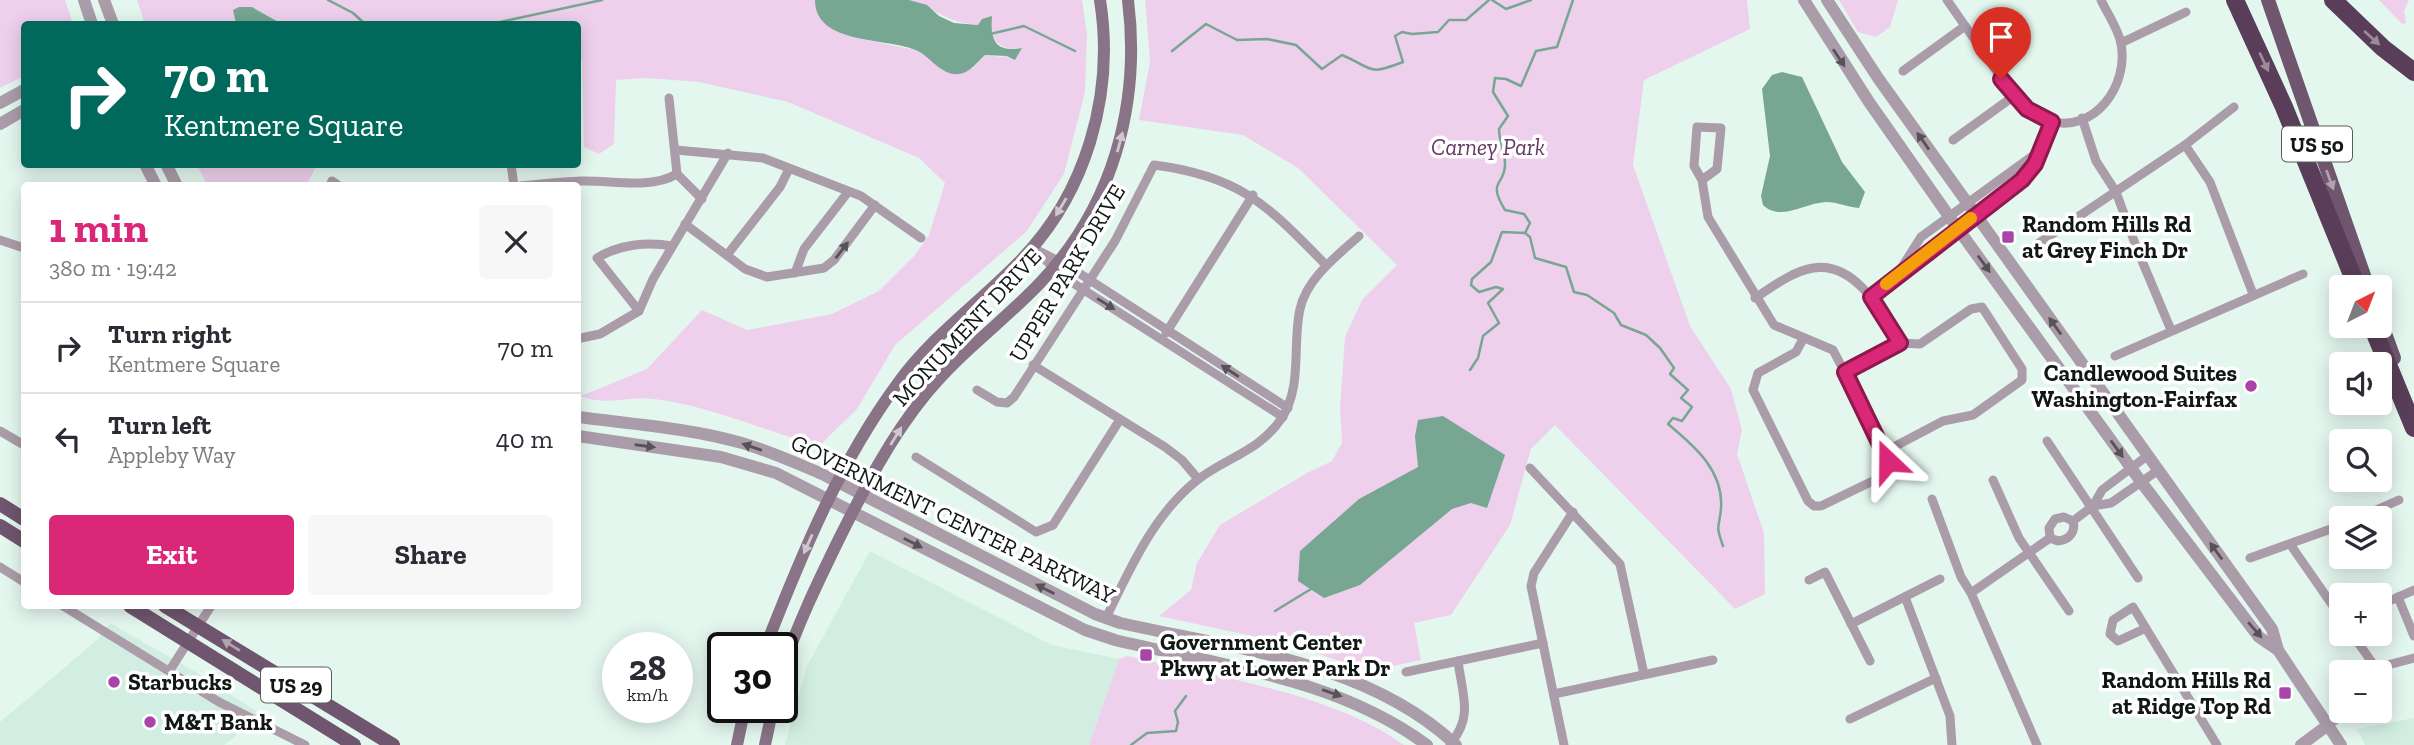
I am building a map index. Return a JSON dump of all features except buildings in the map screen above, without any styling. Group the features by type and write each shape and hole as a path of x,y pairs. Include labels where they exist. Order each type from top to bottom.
{"highway":[{"path":"2235,0 2284,107 2352,275"},
{"path":"2333,0 2382,48 2414,72"},
{"path":"2377,338 2414,428"}],"main road":[{"name":"MONUMENT DRIVE","path":"771,632 828,499 881,406 914,362 1033,248 1076,180 1094,131 1103,78 1104,41 1100,0"},
{"name":"MONUMENT DRIVE","path":"797,632 809,600 852,512 899,431 927,392 1055,265 1080,232 1100,195 1121,136 1131,62 1128,0"},
{"name":"US 50","path":"2268,0 2364,275"},
{"path":"2386,338 2414,415"},
{"path":"0,504 21,517"},
{"path":"0,526 21,539"},
{"path":"779,632 789,587"},
{"name":"US 29","path":"135,609 354,745"},
{"name":"US 29","path":"170,609 393,745"},
{"path":"737,745 742,723"},
{"path":"765,745 770,723"}],"street":[{"path":"84,0 91,21"},
{"path":"104,0 112,21"},
{"path":"1804,0 1869,102 2142,483 2259,637 2277,649"},
{"path":"1827,0 2157,471 2272,629 2277,649 2341,745"},
{"path":"1947,0 2014,96 2027,109 2052,122 2082,118 2102,107 2112,96 2120,79 2121,43 2101,0"},
{"path":"2121,43 2186,12"},
{"path":"1903,71 1965,26"},
{"path":"0,103 21,92"},
{"path":"1953,140 2014,96"},
{"path":"669,98 677,174 702,199"},
{"path":"2036,245 2093,204 2116,192 2185,145 2234,107"},
{"path":"0,124 21,112"},
{"path":"2082,118 2096,161 2116,192 2171,330"},
{"path":"1871,297 1899,272 2029,173 2052,122"},
{"path":"1702,180 1717,169 1721,128 1697,127 1694,166 1702,180 1708,217 1755,298 1774,325 1833,350 1886,451 1888,470 1881,477 1821,506 1814,506 1808,501 1753,390 1758,373 1796,352 1803,339"},
{"path":"2185,145 2210,182 2253,295"},
{"path":"676,150 763,158 875,205 921,238"},
{"path":"1899,272 1910,249 1921,237 2038,152"},
{"path":"581,338 600,334 639,311 671,246 728,153"},
{"name":"UPPER PARK DRIVE","path":"977,390 997,402 1007,403 1014,397 1115,241 1154,165 1185,169 1224,180 1253,195 1275,213 1326,265"},
{"path":"727,255 780,187 789,169"},
{"path":"571,182 632,183 667,180 677,174"},
{"path":"795,273 804,249 848,192"},
{"path":"1161,340 1253,195"},
{"path":"685,225 745,269 767,277 824,268 835,260 875,205"},
{"path":"1099,635 1126,571 1174,501 1198,479 1267,438 1283,417 1288,408 1295,375 1300,309 1326,265 1359,236"},
{"path":"0,240 21,247"},
{"path":"639,311 597,258 614,248 659,243 671,246"},
{"path":"1033,248 1082,289 1283,417"},
{"path":"1055,265 1089,280 1288,408"},
{"path":"1755,298 1793,275 1814,268 1831,269 1846,276 1871,297 1900,343"},
{"path":"2115,356 2303,274"},
{"path":"1845,372 1900,343 1920,344 1971,309 1982,307 2022,369 2022,380 1973,415 1943,421 1886,451"},
{"path":"1033,365 1182,460 1198,479"},
{"name":"GOVERNMENT CENTER PARKWAY","path":"581,416 740,443 797,463 1106,618 1331,673 1380,694 1452,744"},
{"path":"916,457 1036,532 1043,531 1053,525 1119,421"},
{"path":"0,430 21,443"},
{"name":"GOVERNMENT CENTER PARKWAY","path":"581,436 744,463 776,473 1099,635 1310,685 1390,719 1427,745"},
{"path":"2047,441 2093,506 2138,578"},
{"path":"2073,521 2093,506 2102,490 2147,456"},
{"path":"1530,468 1620,564 1644,674"},
{"path":"2093,506 2111,503 2157,471"},
{"path":"1993,480 2028,553 2069,611"},
{"path":"1932,499 1961,577 1971,593 2037,745"},
{"path":"2384,506 2399,499"},
{"path":"1564,745 1531,586 1534,573 1573,512"},
{"path":"2050,538 2049,528 2055,519 2064,517 2073,521"},
{"path":"2050,538 2058,541 2068,538 2073,531 2073,521"},
{"path":"2250,558 2329,530"},
{"path":"1971,593 2050,538"},
{"path":"2290,544 2329,600"},
{"path":"0,567 21,580"},
{"path":"1809,580 1825,572 1870,661"},
{"path":"1851,624 1940,579"},
{"path":"2392,600 2414,590"},
{"path":"1905,597 1951,720 1952,745"},
{"path":"2398,597 2414,636"},
{"path":"68,609 249,719 305,745"},
{"path":"170,670 209,609"},
{"path":"2146,628 2217,745"},
{"path":"1406,672 1543,643"},
{"path":"2392,665 2414,658"},
{"path":"1554,694 1713,660"},
{"path":"1452,744 1462,730 1466,716 1458,661"},
{"path":"1850,719 1936,678"},
{"path":"2301,745 2331,723"}],"shaded area":[{"path":"815,0 909,0 927,5 939,16 954,23 978,25 982,19 992,16 992,32 996,43 1006,48 1022,48 1015,60 1007,56 985,55 967,71 953,74 918,51 840,33 818,15"},
{"path":"252,7 277,21 235,21 233,10"},
{"path":"1782,72 1802,77 1842,162 1865,192 1859,208 1826,202 1777,212 1763,205 1761,196 1770,156 1762,89 1772,75"},
{"path":"1443,416 1505,455 1487,508 1471,503 1452,509 1360,585 1324,598 1298,581 1300,551 1359,499 1418,467 1415,436 1418,420"},
{"path":"870,551 1052,645 1119,659 1089,745 785,745 791,723 798,723 798,698 807,666"},
{"path":"110,623 196,672 262,715 224,745 0,745 0,722 97,640"},
{"path":"2414,718 2414,745 2365,745 2357,729 2392,723"}],"green space":[{"path":"0,0 65,0 72,21 21,21 21,78 0,88"},
{"path":"137,0 815,0 815,4 862,39 919,51 936,65 972,69 985,55 1002,57 1021,48 1002,46 979,25 957,21 909,0 1082,0 1087,34 1085,92 1064,174 1026,232 895,345 857,409 819,446 675,402 645,398 599,401 581,396 647,369 702,310 747,330 832,314 879,291 915,255 929,235 945,183 919,158 788,102 699,82 647,78 616,80 614,144 599,154 584,147 581,21 277,21 252,7 234,21 144,21"},
{"name":"Carney Park","path":"1145,0 1747,0 1750,29 1644,80 1633,165 1690,326 1731,389 1742,430 1737,454 1764,533 1765,594 1735,609 1555,425 1531,449 1510,525 1451,615 1414,623 1421,660 1370,671 1285,643 1159,616 1191,590 1197,563 1220,525 1332,461 1342,443 1340,407 1345,337 1362,300 1397,265 1298,168 1243,135 1139,120 1150,62"},
{"path":"1839,0 1898,0 1890,27 1876,37 1858,32"},
{"path":"2379,0 2409,0 2404,11 2406,23 2402,24"},
{"path":"198,168 315,168 308,182 206,182"},
{"path":"1128,656 1234,679 1308,699 1375,727 1404,745 1089,745 1119,659"}],"waterway":[{"path":"328,0 353,13 362,21"},
{"path":"505,21 602,0"},
{"path":"1172,51 1206,24 1237,40 1267,39 1296,45 1322,69 1342,55 1377,70 1403,62 1395,36 1402,32 1438,32 1449,20 1466,20 1489,0"},
{"path":"1492,0 1506,9 1531,0"},
{"path":"1470,370 1478,358 1483,336 1499,323 1488,303 1503,289 1496,287 1479,292 1471,285 1472,279 1491,262 1502,232 1525,233 1530,223 1524,214 1505,210 1497,193 1505,170 1499,129 1508,116 1493,92 1495,78 1506,79 1521,86 1536,51 1557,47 1573,0"},
{"path":"990,34 1024,26 1075,51"},
{"path":"1525,233 1530,237 1535,258 1566,267 1574,292 1587,295 1614,313 1621,325 1646,335 1660,348 1674,368 1670,374 1688,390 1681,398 1692,407 1682,421 1673,418 1668,424 1697,450 1718,482 1721,495 1718,530 1723,546"},
{"path":"1275,611 1311,589"},
{"path":"1131,745 1147,733 1176,731 1178,722 1175,711 1186,696"}],"slow traffic":[{"path":"1886,284 1971,218"}],"place":[{"name":"Random Hills Rd at Grey Finch Dr","path":"2008,237"},
{"name":"Candlewood Suites Washington-Fairfax","path":"2251,386"},
{"name":"Government Center Pkwy at Lower Park Dr","path":"1146,655"},
{"name":"Starbucks","path":"114,682"},
{"name":"Random Hills Rd at Ridge Top Rd","path":"2285,693"},
{"name":"M&T Bank","path":"150,722"}],"route":[{"path":"1888,461 1886,451 1845,372 1900,343 1871,297 1899,272 2022,180 2035,164 2052,122 2027,109 2001,79"}]}
